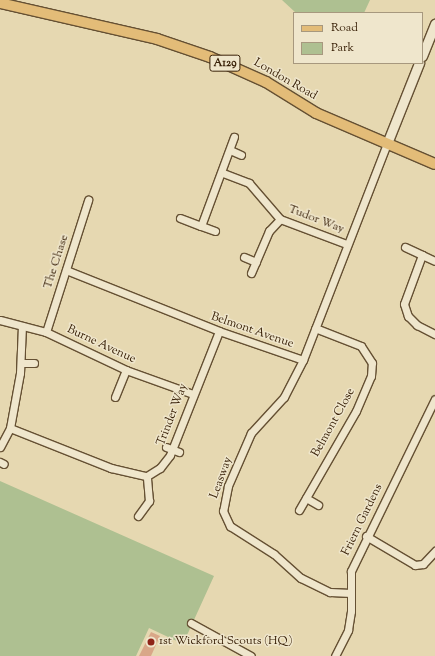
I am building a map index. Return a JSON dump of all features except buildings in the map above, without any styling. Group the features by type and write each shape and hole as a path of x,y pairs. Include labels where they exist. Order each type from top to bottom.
{"main road":[{"name":"London Road","path":"0,3 157,39 210,57 266,82 316,113 388,141 435,164"}],"street":[{"path":"423,53 435,23"},
{"path":"388,141 419,64"},
{"path":"201,226 224,173 234,137"},
{"name":"Belmont Avenue","path":"66,270 219,331 303,360 346,244 388,141"},
{"path":"230,150 241,155"},
{"name":"Tudor Way","path":"224,173 249,183 280,219 346,244"},
{"name":"The Chase","path":"46,332 88,200"},
{"path":"180,218 215,231"},
{"path":"251,273 268,230 280,219"},
{"path":"405,247 435,260"},
{"path":"422,255 404,304 408,316 417,325 435,334"},
{"path":"244,257 256,262"},
{"name":"Burne Avenue","path":"0,320 46,332 126,370 193,394"},
{"path":"0,447 10,428 21,363 22,326"},
{"name":"Belmont Close","path":"299,510 356,411 371,369 368,353 361,346 315,328"},
{"name":"Trinder Way","path":"147,476 160,468 172,449 219,331"},
{"name":"Leasway","path":"303,360 284,397 251,433 228,486 223,511 230,526 274,554 301,578 330,592 352,593"},
{"path":"21,363 34,363"},
{"path":"115,397 126,370"},
{"name":"Friern Gardens","path":"335,656 348,630 352,593 350,570 366,536 432,414 435,399"},
{"path":"10,428 111,468 147,476 149,501 138,516"},
{"path":"306,498 318,505"},
{"path":"366,536 415,565 422,564 435,551"},
{"path":"191,623 251,656"}],"green space":[{"path":"282,0 370,0 364,12 295,12"},
{"path":"0,481 214,576 183,644 149,628 136,656 0,656"}],"place":[{"name":"1st Wickford Scouts (HQ)","path":"151,642"}]}
